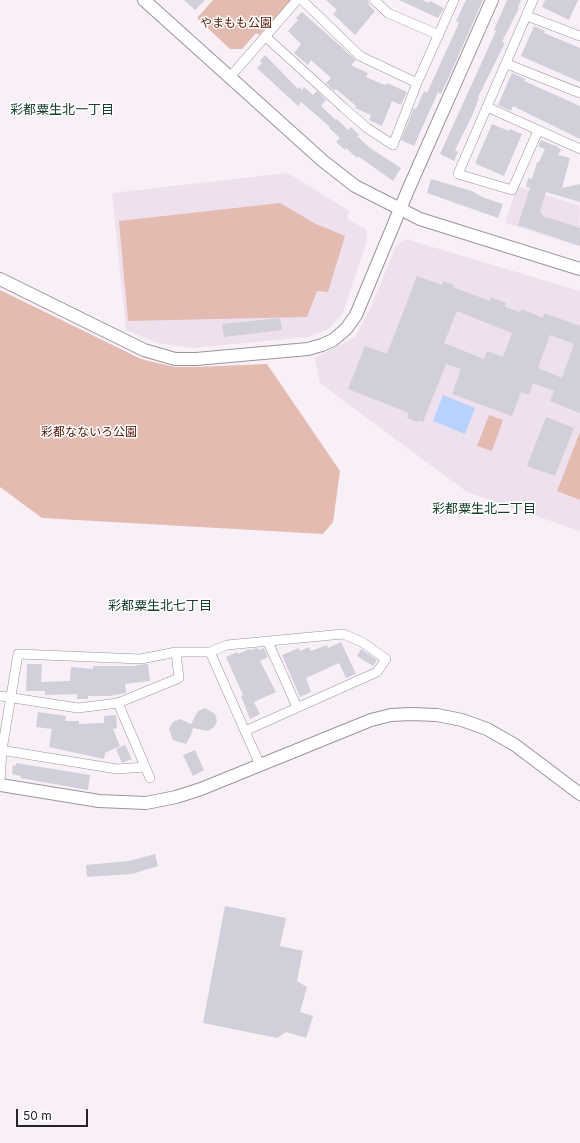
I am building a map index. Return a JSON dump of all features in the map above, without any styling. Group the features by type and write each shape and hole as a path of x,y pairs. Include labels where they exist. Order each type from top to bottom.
{"street":[{"path":"144,0 323,161 355,186 420,219 580,269"},
{"path":"230,77 297,0"},
{"path":"302,0 360,56 417,83"},
{"path":"374,0 388,13 439,35"},
{"path":"266,37 367,128 393,145 417,83 454,0"},
{"path":"0,279 137,347 157,355 196,359 308,350 322,346 333,340 346,329 356,315 400,209 492,0"},
{"path":"534,0 458,174 512,190 538,131"},
{"path":"527,16 580,36"},
{"path":"507,64 580,93"},
{"path":"487,107 580,149"},
{"path":"245,731 377,672 386,659 362,642 343,634 227,645 210,652 176,652 141,658 18,654 1,750 0,784 99,802 146,803 176,797 202,789 371,720 390,715 437,715 462,720 486,729 515,745 580,794"},
{"path":"268,642 297,707"},
{"path":"0,696 78,708 118,703 179,678 176,652"},
{"path":"210,652 260,765"},
{"path":"118,703 150,778"},
{"path":"1,750 117,768 145,767"}],"shaded area":[{"path":"288,173 349,211 347,219 366,229 367,240 342,315 327,330 308,337 192,348 158,343 126,330 112,193"},
{"path":"517,186 580,206 579,246 505,223"},
{"path":"406,239 580,291 580,531 467,492 320,383 315,358 355,337 369,312 396,246"}],"green space":[{"name":"やまもも公園","path":"213,0 292,0 259,35 256,33 242,49 230,49 197,18"},
{"path":"280,203 316,224 345,236 328,292 317,291 307,317 128,321 119,221"},
{"name":"彩都なないろ公園","path":"0,290 141,359 175,367 267,364 340,471 333,522 323,534 42,518 0,487"},
{"path":"489,415 503,420 492,451 477,446"},
{"path":"580,432 580,500 557,491"}],"water":[{"path":"443,395 475,408 465,434 433,421"}],"building":[{"path":"184,0 205,0 195,10"},
{"path":"326,0 368,0 369,5 375,11 355,35 333,14 337,10"},
{"path":"399,0 422,0 429,3 430,1 444,8 438,18"},
{"path":"466,0 483,0 441,94 438,92 414,146 401,140 414,108 416,109 424,91 427,93 459,23 456,21"},
{"path":"507,0 521,0 519,8 502,42 505,43 478,97 479,98 472,116 455,150 458,152 454,161 440,154 496,31 494,30"},
{"path":"545,0 578,0 569,20 542,7"},
{"path":"302,12 356,60 351,65 368,73 366,77 382,84 386,85 387,83 407,92 401,105 392,101 382,126 369,120 371,115 355,108 356,106 336,89 334,91 326,83 331,78 311,60 308,65 294,53 301,44 288,31 298,20 296,18"},
{"path":"534,26 545,31 544,33 580,48 580,82 521,56"},
{"path":"265,55 298,89 299,87 302,90 304,87 313,95 317,91 326,100 321,106 336,120 337,119 348,130 351,127 359,135 357,136 370,148 401,168 393,181 358,156 357,158 346,148 345,150 336,142 340,138 329,128 330,127 301,102 298,106 257,68 262,63 260,61"},
{"path":"512,73 525,79 524,81 580,106 580,139 513,106 511,111 498,105"},
{"path":"492,124 509,131 510,129 522,134 504,176 476,164"},
{"path":"541,140 558,147 561,150 558,155 570,158 562,188 580,184 580,202 546,192 540,211 543,216 580,228 580,246 518,225 530,188 526,187 528,178 532,179 537,162 539,162 545,149 538,146"},
{"path":"431,179 472,191 482,197 503,204 498,218 427,193"},
{"path":"417,276 442,285 443,281 454,285 453,287 490,301 491,297 506,303 505,307 520,312 521,309 543,318 544,313 580,326 580,413 550,401 554,391 533,383 529,395 521,392 512,416 452,394 461,369 446,364 423,422 418,420 418,422 407,418 409,413 348,389 365,346 387,354","holes":["457,311 512,333 503,357 487,351 484,359 444,343","550,335 574,344 562,378 538,368"]},
{"path":"280,318 282,330 224,337 222,324"},
{"path":"546,417 574,428 555,476 527,466"},
{"path":"341,642 356,674 346,678 339,663 306,678 311,692 300,697 282,655 299,648 300,651 309,647 311,651 327,645 328,648"},
{"path":"258,648 259,650 264,648 268,657 260,661 276,692 254,702 260,714 250,719 241,696 243,695 226,657 237,652 238,654 249,649"},
{"path":"361,649 377,660 373,666 357,656"},
{"path":"27,664 42,664 41,682 70,681 71,667 93,669 93,666 136,666 148,664 150,681 125,684 126,693 109,696 88,696 88,699 77,699 77,694 45,695 45,691 26,691"},
{"path":"205,708 215,714 217,721 214,727 208,731 193,728 186,744 173,740 169,729 173,722 180,719 191,724 198,711"},
{"path":"38,712 66,716 65,721 79,721 79,724 104,723 104,716 116,715 117,728 113,729 120,746 105,753 104,759 49,747 52,729 36,727"},
{"path":"125,745 132,759 122,763 116,749"},
{"path":"195,750 204,770 193,776 183,755"},
{"path":"16,763 90,775 88,790 20,778 21,776 12,774 13,765 16,766"},
{"path":"155,854 158,866 132,874 87,877 86,865 129,861"},
{"path":"225,906 286,918 280,946 303,951 297,981 307,987 300,1012 313,1016 306,1038 286,1032 277,1038 203,1023"}],"district":[{"name":"彩都粟生北一丁目","path":"62,110"},
{"name":"彩都粟生北二丁目","path":"484,509"},
{"name":"彩都粟生北七丁目","path":"160,606"}]}
